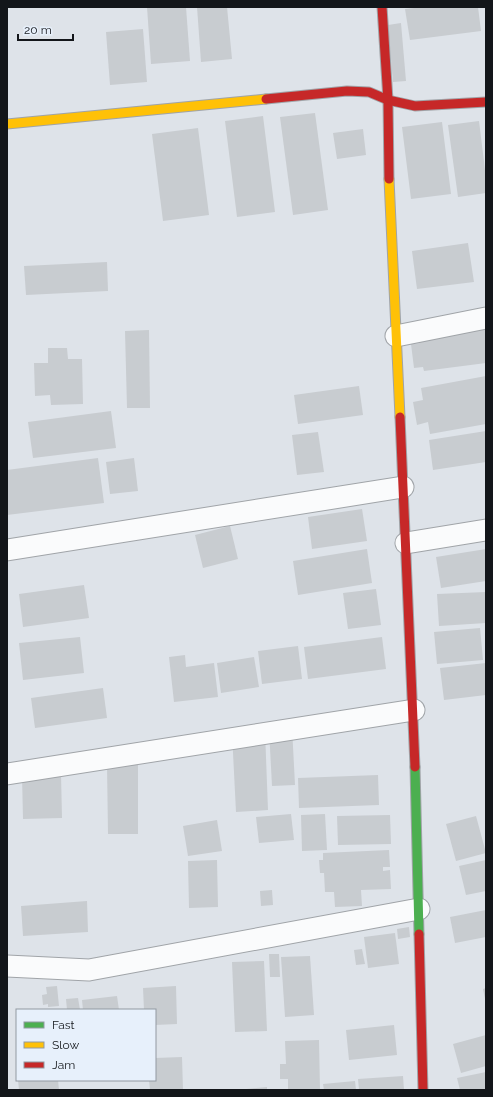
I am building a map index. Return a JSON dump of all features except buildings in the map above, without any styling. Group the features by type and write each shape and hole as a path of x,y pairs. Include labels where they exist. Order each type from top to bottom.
{"street":[{"path":"382,7 388,100 390,215 414,710 423,1090"},
{"path":"7,124 347,91 369,92 388,100 414,106 437,106 486,102"},
{"path":"396,336 486,318"},
{"path":"7,550 403,487"},
{"path":"406,543 486,530"},
{"path":"7,774 414,710"},
{"path":"7,966 89,970 419,909"}],"traffic: fast":[{"path":"415,767 419,934"}],"traffic: slow":[{"path":"7,124 266,99"},
{"path":"389,179 400,417"}],"traffic: jam":[{"path":"382,7 388,100 389,179"},
{"path":"266,99 347,91 369,92 388,100 415,106 486,102"},
{"path":"400,417 415,767"},
{"path":"419,934 423,1090"}]}
